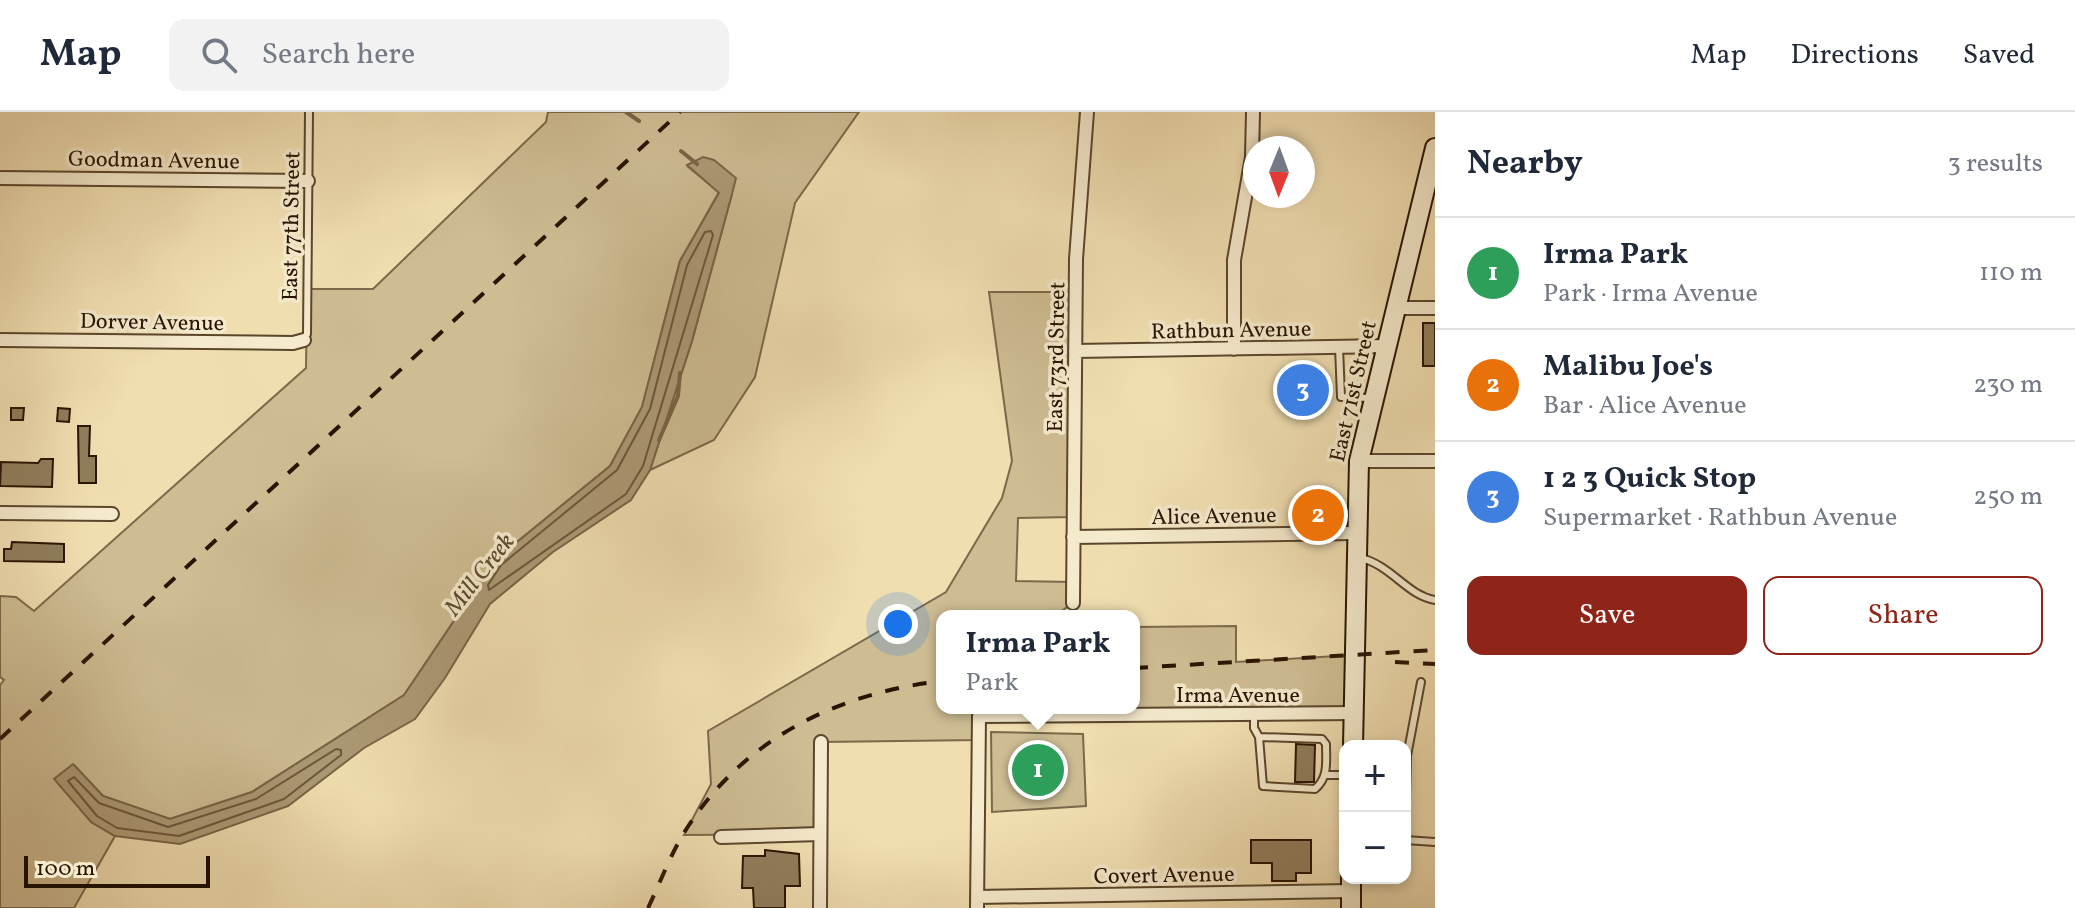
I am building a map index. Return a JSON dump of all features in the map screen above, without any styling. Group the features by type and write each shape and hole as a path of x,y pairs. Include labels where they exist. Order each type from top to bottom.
{"main road":[{"name":"East 71st Street","path":"1353,740 1355,533 1359,461 1435,150"}],"street":[{"name":"East 73rd Street","path":"1073,603 1076,259 1087,112"},
{"path":"1234,349 1234,260 1252,157 1253,112"},
{"name":"Goodman Avenue","path":"0,178 308,181"},
{"path":"1396,308 1435,308"},
{"name":"Dorver Avenue","path":"0,340 293,343 304,340"},
{"name":"Rathbun Avenue","path":"1075,351 1388,346"},
{"path":"1359,461 1435,461"},
{"path":"0,513 112,514"},
{"name":"Alice Avenue","path":"1073,537 1355,533"},
{"name":"Irma Avenue","path":"977,902 979,716 1354,713"},
{"path":"820,908 821,742"},
{"path":"721,837 820,834"},
{"name":"Covert Avenue","path":"977,902 1351,892"}],"lane":[{"name":"East 77th Street","path":"304,340 307,334 309,112"},
{"path":"1339,347 1341,397 1375,398"},
{"path":"1355,556 1378,562 1421,597 1435,600"},
{"path":"1406,812 1407,756 1421,682"},
{"path":"1254,714 1263,786 1315,789 1326,775 1326,744 1322,739 1259,737"},
{"path":"1326,775 1339,775"},
{"path":"1411,840 1435,842"}],"shaded area":[{"path":"548,112 859,112 795,203 755,377 714,440 650,470 692,341 732,194 687,166 719,192 680,261 642,407 610,466 495,560 404,695 252,792 170,819 103,796 74,765 91,822 115,836 74,908 0,908 0,685 4,680 0,677 0,596 16,597 34,611 306,368 307,289 373,289 546,122"},
{"path":"989,292 1076,292 1073,517 1018,518 1016,581 1073,582 1073,603 1063,610 936,610 936,714 1140,714 1140,627 1236,626 1236,662 1353,655 1354,713 980,716 979,740 821,742 820,834 684,835 711,784 708,731 946,592 1002,498 1012,461"},
{"path":"991,732 1083,734 1086,806 992,812"}],"water":[{"path":"703,157 714,160 736,178 692,341 650,470 631,500 553,552 490,604 445,678 415,719 364,748 288,806 180,844 115,836 91,822 54,779 73,764 103,796 170,819 252,792 404,695 495,560 610,466 642,407 680,261 719,193 687,165"}],"building":[{"path":"1423,323 1435,323 1435,366 1423,366"},
{"path":"1318,375 1319,403 1288,404 1287,376"},
{"path":"11,408 24,408 23,420 11,420"},
{"path":"58,408 70,409 69,422 57,421"},
{"path":"78,426 90,426 89,456 96,456 96,483 79,483"},
{"path":"41,459 53,459 52,487 0,486 1,462 38,463"},
{"path":"1319,500 1339,500 1338,524 1297,523 1297,507 1319,508"},
{"path":"12,542 64,544 64,562 4,561 4,549 11,549"},
{"path":"1296,744 1315,745 1314,782 1295,782"},
{"path":"1251,840 1311,840 1311,873 1296,873 1296,881 1272,881 1272,863 1251,863"},
{"path":"765,850 799,854 800,886 785,886 785,908 754,908 753,888 742,888 743,856 765,856"}],"waterway":[{"name":"Mill Creek","path":"626,112 639,121"},
{"name":"Mill Creek","path":"681,151 697,164"},
{"name":"Mill Creek","path":"659,440 678,396 680,373"}],"railway":[{"path":"0,739 680,112"},
{"path":"1140,668 1435,650"},
{"path":"1395,662 1435,664"},
{"path":"648,908 689,825 712,794 767,744 799,724 867,696 936,682"}],"place":[{"name":"1 2 3 Quick Stop","path":"1303,390"},
{"name":"Malibu Joe's","path":"1318,515"},
{"name":"Irma Park","path":"1038,770"}]}
